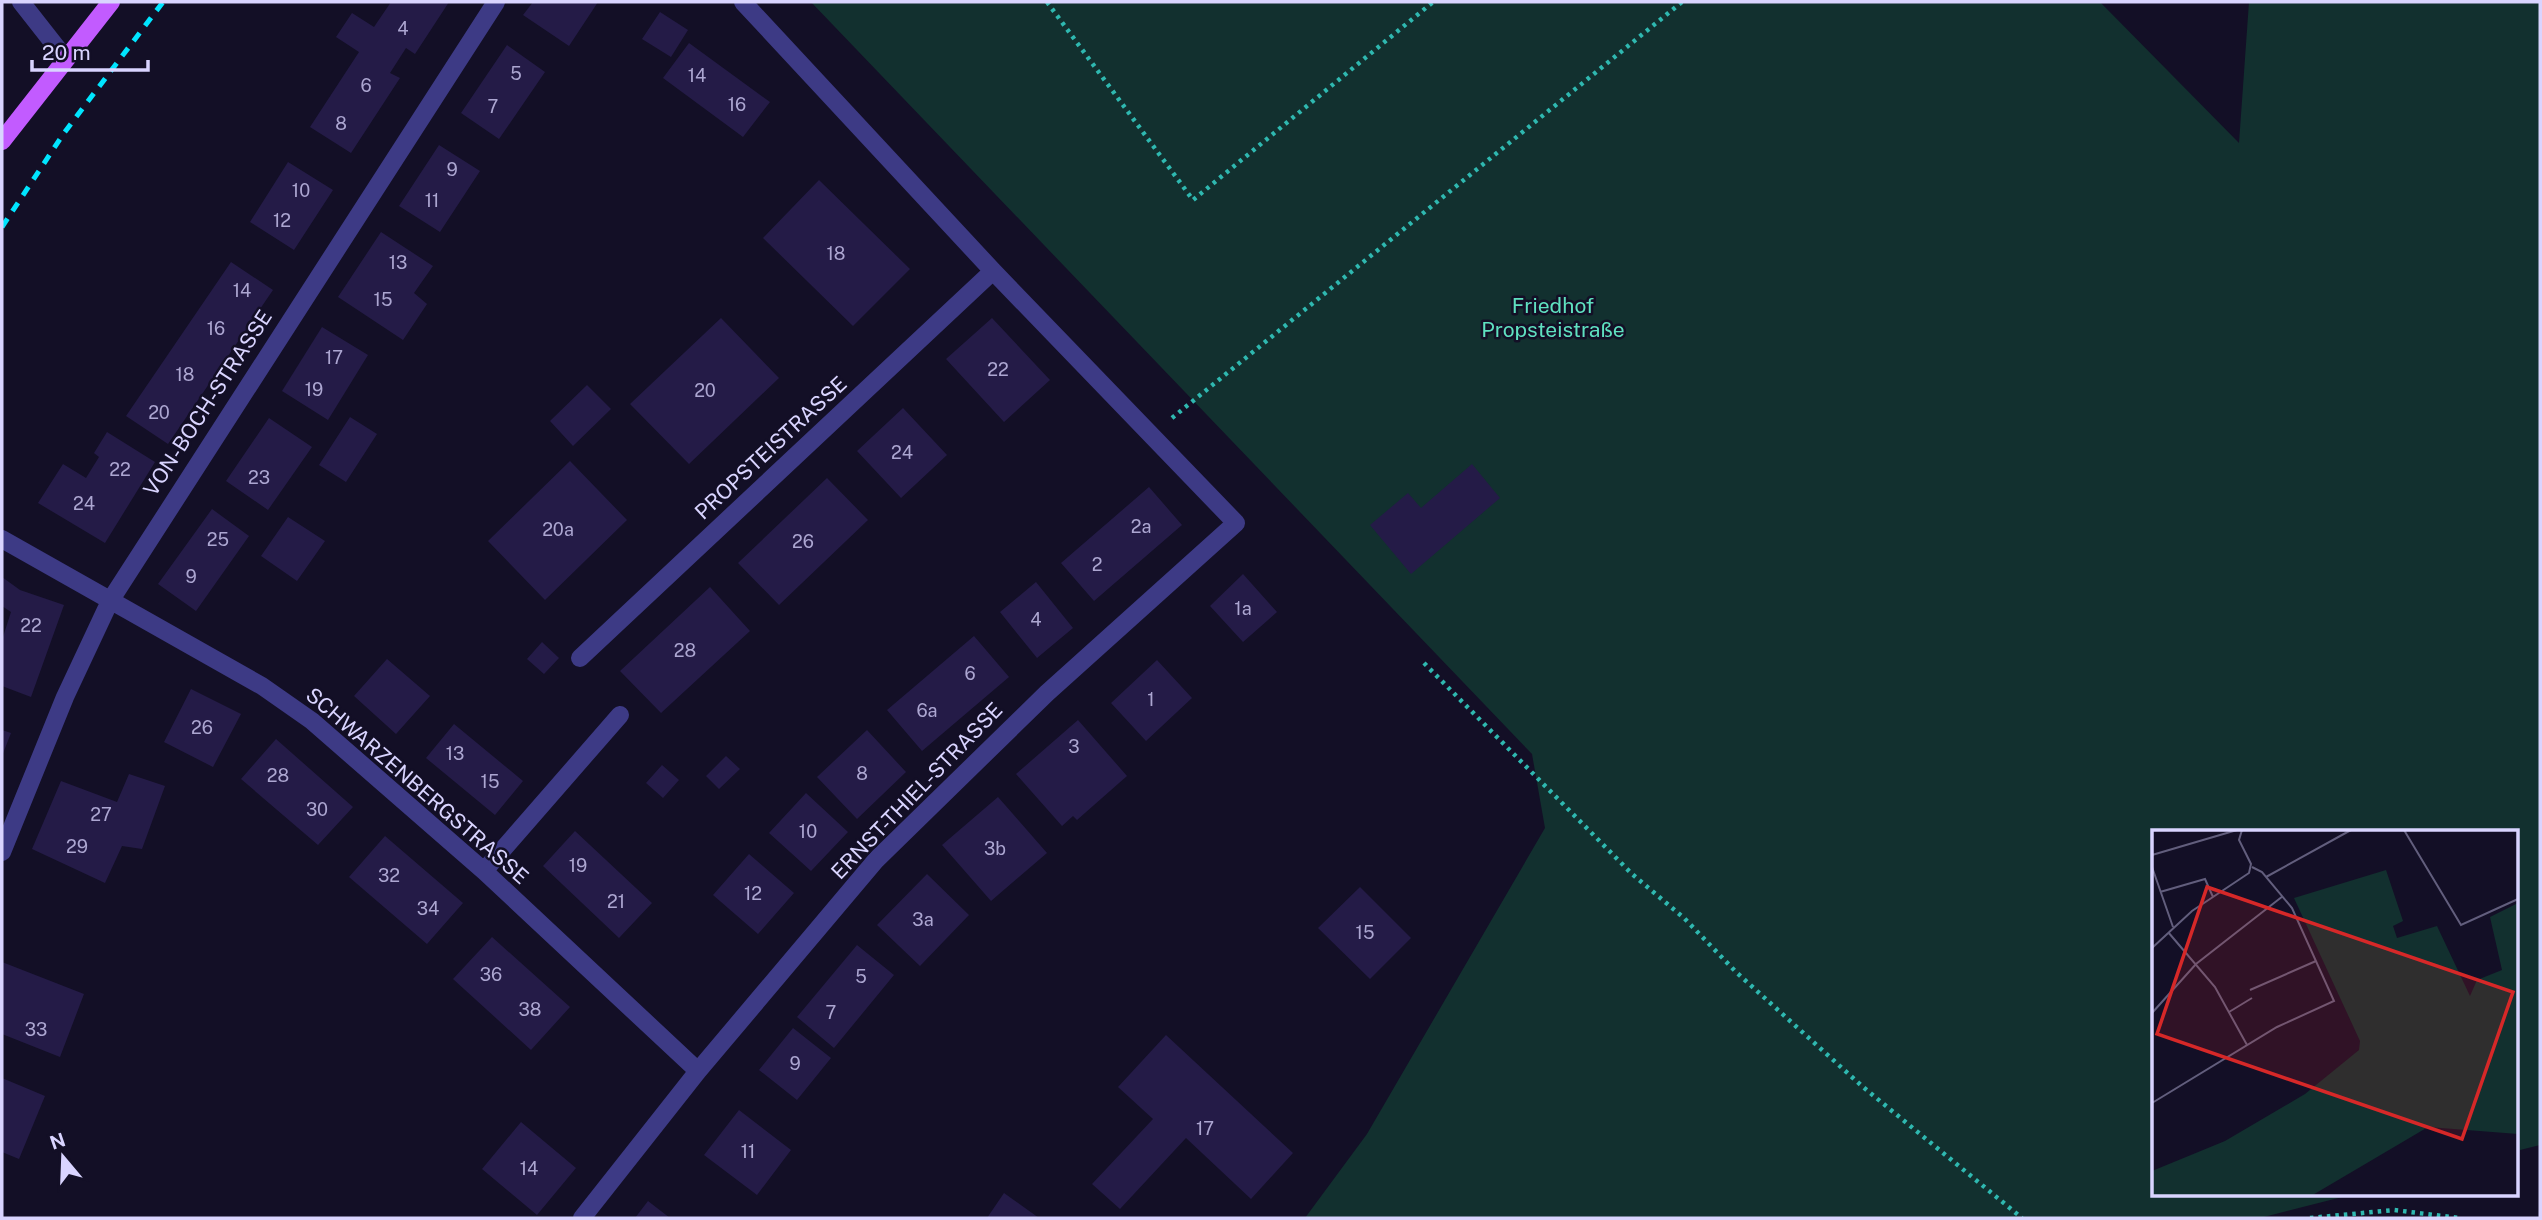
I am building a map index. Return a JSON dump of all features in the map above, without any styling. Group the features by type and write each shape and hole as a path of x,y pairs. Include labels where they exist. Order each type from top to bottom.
{"main road":[{"path":"2,141 111,2"}],"street":[{"path":"21,2 65,58"},
{"name":"VON-BOCH-STRASSE","path":"2,852 65,697 110,601 496,2"},
{"path":"743,2 993,271 1153,435"},
{"name":"PROPSTEISTRASSE","path":"580,658 993,271"},
{"name":"ERNST-THIEL-STRASSE","path":"582,1218 698,1071 886,850 1047,693 1236,523 1153,435"},
{"name":"SCHWARZENBERGSTRASSE","path":"2,539 262,686 312,721 484,871 698,1071"},
{"path":"484,871 620,715"}],"path":[{"path":"1046,2 1193,200 1433,2"},
{"path":"1153,435 1192,399 1682,2"},
{"path":"1424,663 1632,874 1684,918 1736,972 1863,1087 2022,1218"},
{"path":"2310,1218 2394,1210 2459,1218"}],"green space":[{"name":"Friedhof Propsteistraße","path":"811,2 2100,2 2239,143 2249,2 2540,2 2540,1145 2518,1150 2518,830 2152,830 2152,1196 2346,1196 2260,1218 1305,1218 1367,1134 1545,828 1532,754"}],"building":[{"path":"391,2 449,2 415,54 406,48 390,73 400,78 351,153 310,127 359,52 336,37 352,13 374,27"},
{"path":"533,2 598,2 569,46 523,15"},
{"path":"660,12 688,30 671,57 642,39"},
{"path":"689,43 770,102 743,137 663,78"},
{"path":"507,45 545,72 499,139 461,113"},
{"path":"439,145 480,171 440,232 399,206"},
{"path":"288,162 333,190 294,250 250,222"},
{"path":"819,180 910,269 853,326 763,238"},
{"path":"381,232 433,266 414,293 427,304 403,340 338,297"},
{"path":"231,262 273,290 168,444 126,416"},
{"path":"721,318 779,378 689,464 630,404"},
{"path":"992,318 1050,380 1004,422 946,359"},
{"path":"322,327 368,355 328,420 282,391"},
{"path":"587,385 611,409 573,446 550,421"},
{"path":"903,408 947,455 901,498 857,451"},
{"path":"350,417 377,434 346,482 319,465"},
{"path":"269,418 312,447 268,510 226,481"},
{"path":"107,432 155,462 105,543 38,503 63,464 86,478 99,457 94,453"},
{"path":"570,461 627,520 545,600 488,541"},
{"path":"1472,464 1500,498 1411,574 1370,525 1408,493 1421,508"},
{"path":"827,478 868,520 779,605 738,563"},
{"path":"1149,487 1182,525 1094,601 1061,563"},
{"path":"212,509 249,536 196,611 158,584"},
{"path":"288,517 325,541 297,581 261,556"},
{"path":"1243,574 1277,612 1243,642 1210,606"},
{"path":"2,577 20,590 64,605 31,697 2,686 2,640 11,612 2,606"},
{"path":"1036,582 1073,628 1037,658 1000,612"},
{"path":"710,587 750,631 661,713 620,671"},
{"path":"974,636 1009,677 922,751 887,710"},
{"path":"542,642 559,658 544,674 527,659"},
{"path":"387,659 430,696 396,734 354,696"},
{"path":"1157,660 1192,698 1146,741 1111,703"},
{"path":"191,689 241,714 213,767 164,742"},
{"path":"1078,720 1127,776 1077,820 1073,816 1062,826 1016,774"},
{"path":"454,724 523,781 495,815 426,758"},
{"path":"2,730 11,733 2,756"},
{"path":"867,730 906,772 857,819 817,777"},
{"path":"276,739 353,807 318,845 241,779"},
{"path":"726,756 740,769 719,789 706,776"},
{"path":"662,765 679,780 663,798 646,783"},
{"path":"129,774 165,786 142,849 122,846 105,883 32,849 61,781 117,802"},
{"path":"806,793 848,832 811,871 769,833"},
{"path":"998,797 1047,853 991,901 942,845"},
{"path":"575,831 652,903 619,938 543,866"},
{"path":"385,836 463,903 427,944 349,877"},
{"path":"749,854 794,893 758,934 713,895"},
{"path":"927,874 969,915 920,966 877,925"},
{"path":"1360,887 1411,938 1370,979 1318,928"},
{"path":"492,937 570,1007 531,1050 453,979"},
{"path":"857,945 894,975 834,1048 797,1017"},
{"path":"2,962 84,994 60,1057 2,1034"},
{"path":"793,1028 831,1058 797,1100 759,1070"},
{"path":"1166,1035 1293,1153 1251,1199 1186,1138 1120,1209 1092,1184 1153,1119 1118,1087"},
{"path":"2,1078 45,1096 19,1159 2,1152"},
{"path":"739,1110 791,1150 757,1195 704,1155"},
{"path":"521,1122 576,1168 537,1215 482,1169"},
{"path":"1004,1193 1039,1218 987,1218"},
{"path":"648,1201 670,1218 635,1218"}],"railway":[{"path":"2,227 64,133 163,2"}]}
